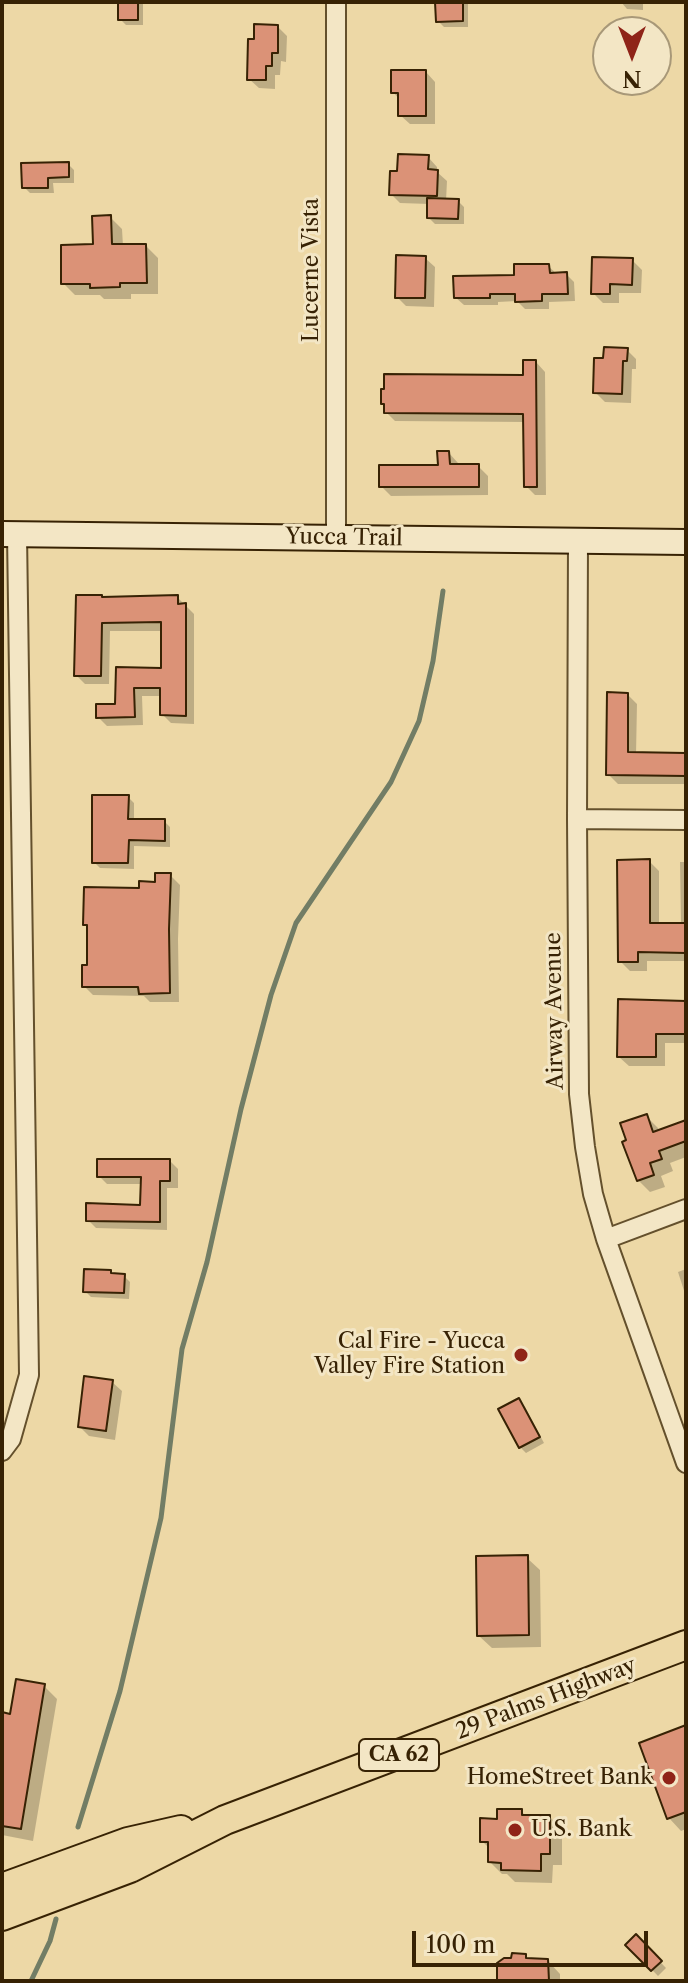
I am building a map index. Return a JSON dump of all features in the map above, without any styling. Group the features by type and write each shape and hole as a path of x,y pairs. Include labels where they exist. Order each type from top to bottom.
{"main road":[{"name":"Yucca Trail","path":"9,534 686,542"},
{"name":"29 Palms Highway","path":"2,1916 130,1868 225,1820 686,1645"},
{"name":"29 Palms Highway","path":"2,1888 128,1842 225,1820"}],"street":[{"name":"Lucerne Vista","path":"336,2 336,538"},
{"path":"2,1451 11,1439 29,1375 9,534"},
{"name":"Airway Avenue","path":"578,541 579,1094 585,1147 593,1194 606,1239 686,1463"},
{"path":"577,819 686,820"},
{"path":"606,1239 686,1209"}],"building":[{"path":"118,2 138,2 138,20 118,20"},
{"path":"435,2 463,2 463,21 436,22"},
{"path":"254,24 278,25 278,53 272,53 272,66 266,66 266,80 247,80 248,39 254,39"},
{"path":"391,70 426,70 426,116 398,116 398,93 391,93"},
{"path":"398,154 429,155 428,169 438,170 437,196 389,195 390,171 397,171"},
{"path":"69,162 69,177 48,178 48,188 22,188 21,163"},
{"path":"427,198 459,199 458,219 427,218"},
{"path":"111,215 112,244 146,244 147,283 90,288 90,284 61,284 61,245 93,244 92,216"},
{"path":"396,255 426,256 425,298 395,298"},
{"path":"592,257 633,258 632,285 610,284 610,294 591,294"},
{"path":"514,264 549,264 550,273 567,272 568,294 542,294 542,301 515,302 515,294 454,298 453,276 514,275"},
{"path":"604,347 628,348 627,361 623,361 622,394 593,393 594,358 603,358"},
{"path":"523,360 536,360 537,487 524,487 523,414 384,413 381,389 384,389 384,374 523,375"},
{"path":"437,451 449,451 450,464 479,464 479,487 379,487 379,465 438,465"},
{"path":"76,595 178,595 178,604 186,603 186,716 160,715 160,688 134,688 135,717 96,718 96,704 115,704 116,667 161,668 161,622 102,623 101,676 74,676"},
{"path":"607,692 628,693 628,752 686,753 686,776 606,775"},
{"path":"92,795 129,795 128,819 165,819 165,841 129,840 128,863 92,863"},
{"path":"650,859 650,923 686,923 686,953 638,952 638,962 618,962 617,860"},
{"path":"155,873 171,873 170,993 139,994 138,987 82,987 82,965 87,965 87,925 83,925 84,887 139,888 139,881 155,882"},
{"path":"618,999 686,1001 686,1034 656,1034 656,1057 617,1057"},
{"path":"647,1114 653,1132 686,1120 686,1141 659,1151 662,1159 650,1163 654,1175 637,1181 622,1142 626,1140 620,1123"},
{"path":"97,1159 170,1159 170,1181 160,1181 160,1222 86,1221 86,1203 140,1205 141,1177 97,1177"},
{"path":"84,1269 125,1274 124,1293 83,1292"},
{"path":"84,1376 113,1380 106,1431 78,1427"},
{"path":"519,1398 540,1437 519,1448 498,1409"},
{"path":"528,1555 529,1635 477,1636 476,1556"},
{"path":"16,1679 45,1684 21,1829 2,1826 2,1712 10,1714"},
{"name":"HomeStreet Bank","path":"686,1725 686,1812 667,1819 639,1743"},
{"name":"U.S. Bank","path":"497,1809 522,1809 522,1815 550,1815 550,1854 541,1854 541,1871 501,1870 501,1863 488,1862 488,1842 480,1842 480,1818 497,1819"},
{"path":"636,1934 662,1961 651,1971 625,1945"},
{"path":"512,1953 526,1954 526,1958 548,1959 549,1981 497,1981 497,1963 511,1958"}],"waterway":[{"path":"78,1827 120,1691 161,1518 182,1349 207,1262 241,1109 271,995 296,923 391,782 419,721 433,661 443,591"},
{"path":"31,1981 50,1941 56,1919"}],"place":[{"name":"Cal Fire - Yucca Valley Fire Station","path":"521,1355"},
{"name":"HomeStreet Bank","path":"669,1778"},
{"name":"U.S. Bank","path":"515,1830"}]}
